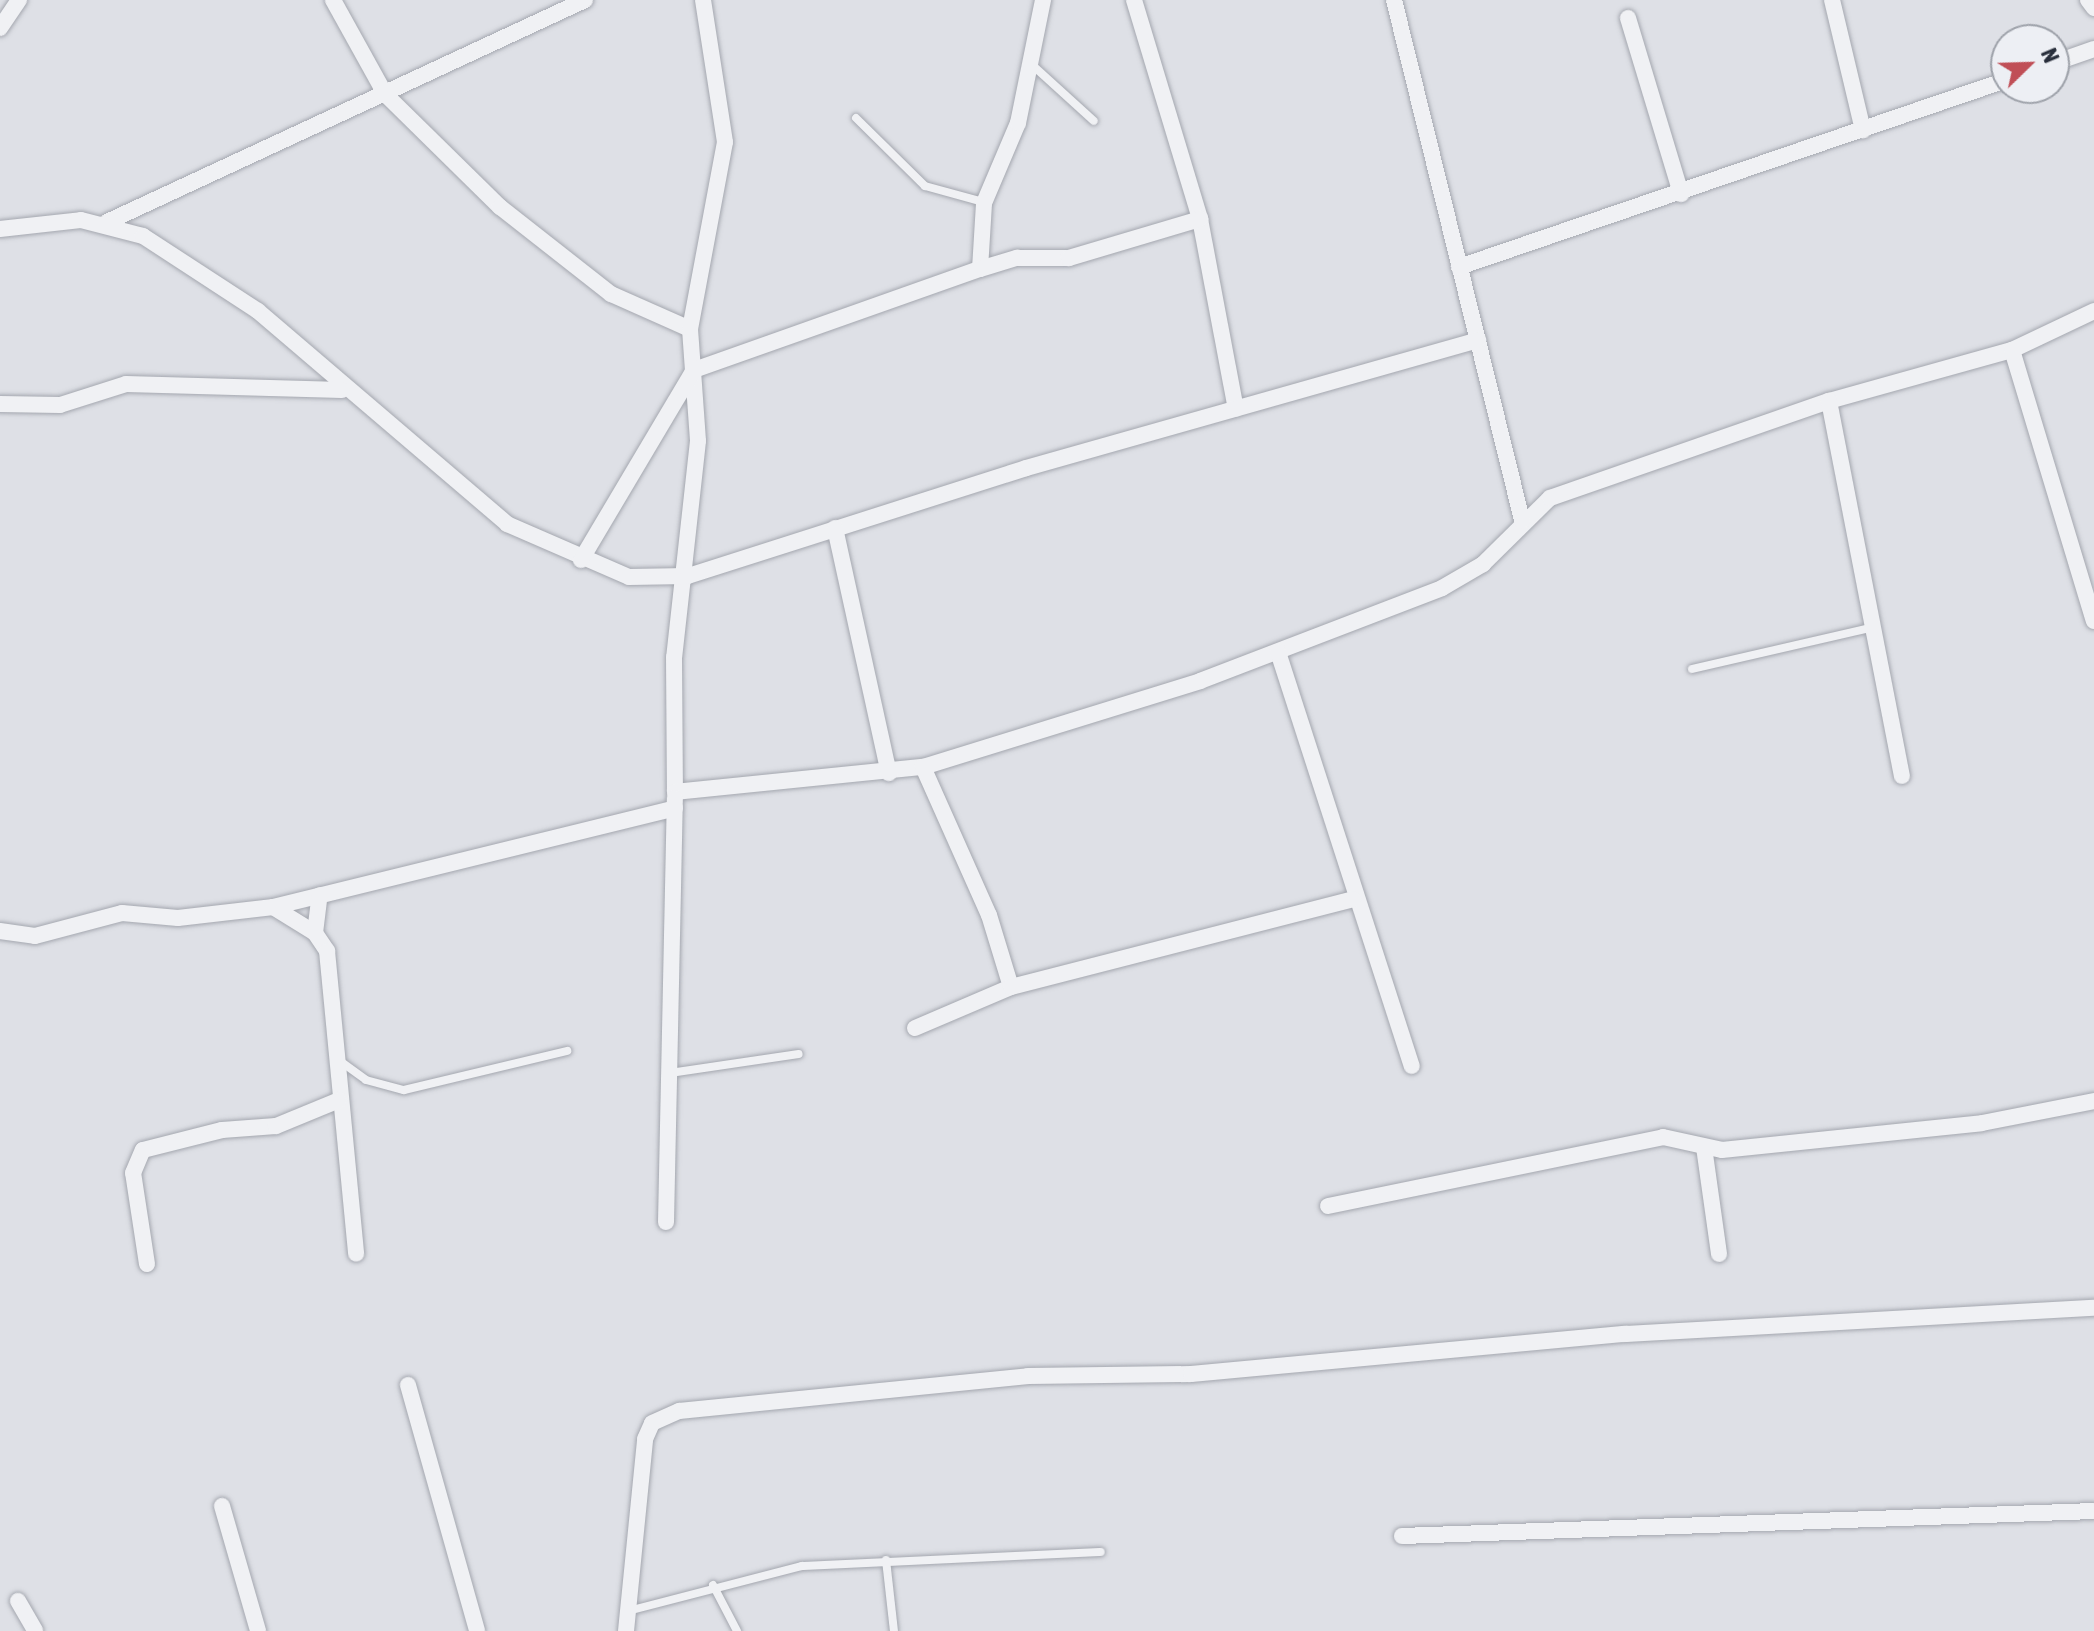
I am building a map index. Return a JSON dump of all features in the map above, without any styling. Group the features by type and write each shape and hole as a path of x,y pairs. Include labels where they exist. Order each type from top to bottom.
{"street":[{"path":"0,28 19,0"},
{"path":"333,0 385,94 500,207 611,294 690,329"},
{"path":"0,229 107,222 585,0"},
{"path":"666,1222 665,1073 675,800 674,657 688,576 698,441 690,329 725,142 703,0"},
{"path":"980,269 984,203 1018,123 1027,60 1043,0"},
{"path":"1134,0 1200,219 1236,409"},
{"path":"1394,0 1522,520"},
{"path":"1832,0 1863,130"},
{"path":"2088,0 2094,8"},
{"path":"1628,18 1681,194"},
{"path":"2070,57 2094,49"},
{"path":"1459,267 1681,194 1990,86"},
{"path":"581,560 694,370 980,269 1017,258 1069,258 1200,219"},
{"path":"107,222 143,236 258,311 495,515 581,560 629,577 688,576 835,528 1478,340"},
{"path":"0,931 35,936 122,913 178,918 273,907 675,800 923,767 1278,652 1442,588 1483,564 1522,520 1550,498 1829,401 2012,350 2094,311"},
{"path":"2012,350 2094,621"},
{"path":"0,404 60,405 126,384 349,391"},
{"path":"1829,401 1878,625 1902,776"},
{"path":"835,528 889,773"},
{"path":"1278,652 1321,773 1353,899 1412,1066"},
{"path":"923,767 989,915 1011,987"},
{"path":"315,933 320,895"},
{"path":"915,1028 1011,987 1353,899"},
{"path":"273,907 315,933 327,951 356,1254"},
{"path":"147,1264 133,1173 143,1150 276,1126 339,1100"},
{"path":"1328,1206 1663,1137 1704,1147 1982,1123 2094,1101"},
{"path":"1704,1147 1719,1254"},
{"path":"626,1631 623,1613 645,1439 652,1423 679,1411 1028,1376 1191,1374 1625,1334 2094,1308"},
{"path":"408,1385 477,1631"},
{"path":"222,1506 258,1631"},
{"path":"1402,1536 2094,1511"},
{"path":"18,1601 35,1631"}],"lane":[{"path":"1027,60 1094,121"},
{"path":"856,118 925,186 984,203"},
{"path":"1692,669 1878,625"},
{"path":"336,1058 366,1080 404,1090 567,1051"},
{"path":"665,1073 799,1054"},
{"path":"623,1613 713,1585 802,1566 1101,1552"},
{"path":"886,1560 894,1631"},
{"path":"713,1585 737,1631"}]}
